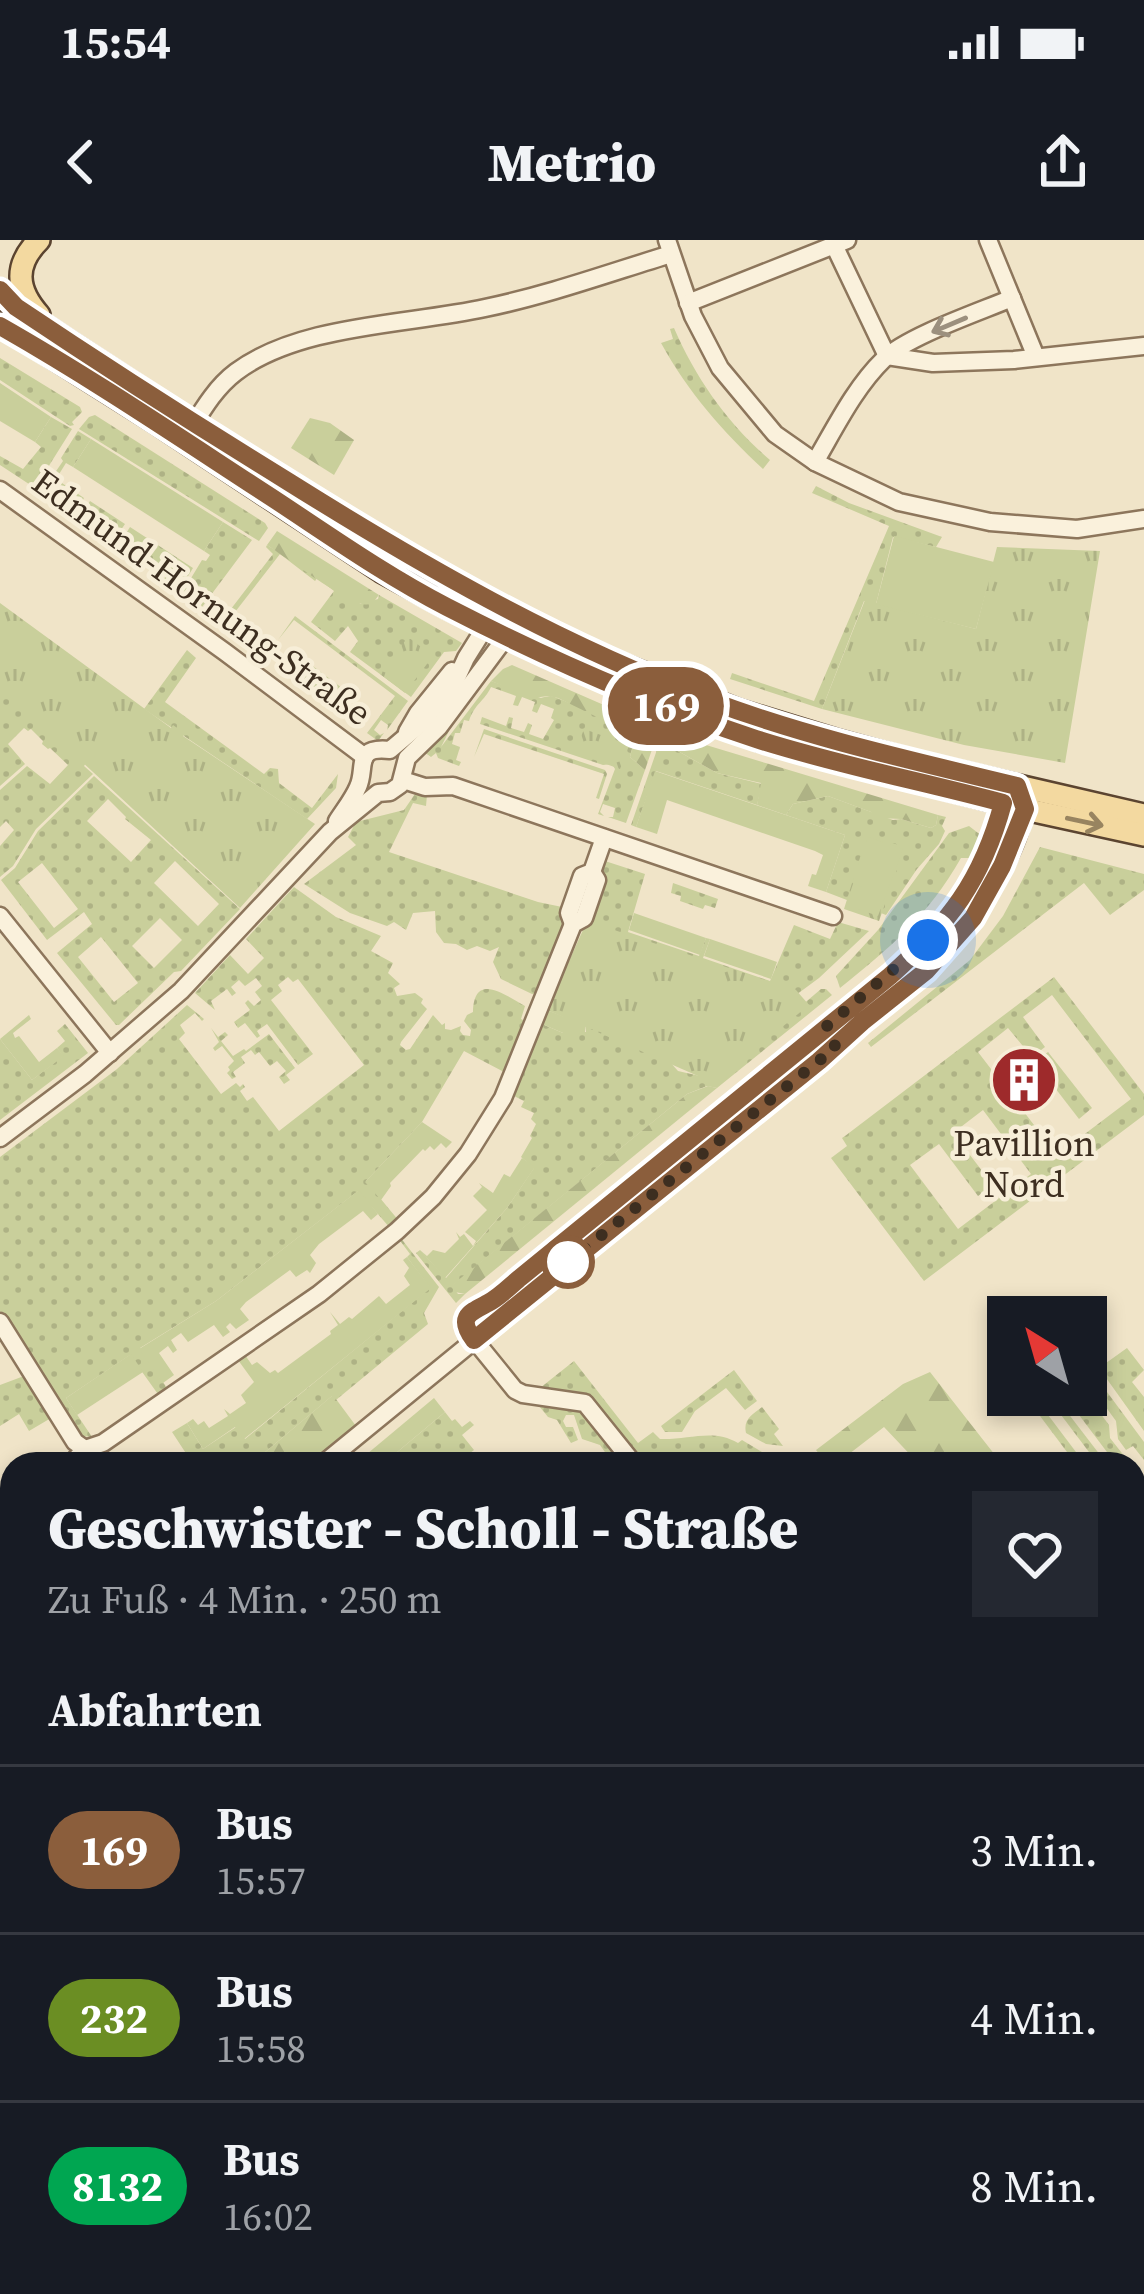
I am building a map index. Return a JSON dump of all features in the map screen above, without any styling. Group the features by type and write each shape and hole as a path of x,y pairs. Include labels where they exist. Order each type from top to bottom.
{"main road":[{"path":"39,240 22,264 20,286 51,328"},
{"path":"0,290 7,300 381,571 492,616 651,700 760,740 1015,799 1144,835"},
{"path":"1,326 188,432"},
{"path":"1015,799 1144,815"}],"street":[{"path":"988,240 1036,357"},
{"path":"688,303 841,243 887,356"},
{"path":"188,432 236,372 277,351 339,334 510,302 669,247 710,352 776,434 815,462 899,502 990,522 1077,529 1144,519"},
{"path":"815,462 887,356 1012,298"},
{"path":"887,356 932,363 1144,346"},
{"name":"Edmund-Hornung-Straße","path":"0,490 365,757"},
{"path":"390,750 466,658 492,616"},
{"path":"0,1138 181,991 330,832 378,793 390,792 416,747 439,727 514,627"},
{"path":"378,793 366,786 360,767 376,749 390,750 401,758 404,772 425,787 453,786 833,916"},
{"path":"330,832 361,778"},
{"path":"625,1452 585,1402 519,1393 474,1340 466,1319 890,976 939,930 962,899 1015,799"},
{"path":"337,1452 926,971 956,940 988,893 1012,846 1015,799"},
{"path":"0,1322 75,1442 96,1447 264,1334 370,1254 433,1197 478,1140 503,1098 573,923 569,913 582,876 592,872 604,838"},
{"path":"0,916 110,1053"},
{"path":"827,1026 836,1047"},
{"path":"82,1452 85,1448"}],"green space":[{"path":"674,328 714,400 770,460 763,469 707,410 671,361 661,343 673,339 670,329"},
{"path":"0,358 80,407 74,425 0,380"},
{"path":"0,383 51,417 35,442 0,421"},
{"path":"95,415 265,523 268,528 259,541 79,429"},
{"path":"51,417 72,429 35,488 0,465 0,456 23,469 41,447 35,442"},
{"path":"310,418 330,423 354,440 334,475 291,448"},
{"path":"78,431 91,439 73,467 66,463 56,479 84,498 73,515 41,493"},
{"path":"91,439 223,522 204,551 73,467"},
{"path":"816,486 942,537 936,547 893,537 876,604 864,601 822,709 730,679 732,673 814,701 889,526 812,493"},
{"path":"90,501 125,524 112,543 81,515"},
{"path":"223,522 252,540 202,607 182,593 210,555 204,551"},
{"path":"130,527 193,568 179,591 164,580 166,575 158,570 155,574 126,552 128,548 120,543"},
{"path":"277,531 379,595 371,604 362,604 329,587 267,545"},
{"path":"894,536 994,562 976,629 876,604"},
{"path":"267,545 361,604 379,595 462,643 456,651 444,652 411,697 350,652 358,641 348,626 335,641 311,622 334,591 280,554 225,625 221,622 273,554"},
{"path":"997,547 1100,551 1065,763 964,745 822,709 865,600 976,629"},
{"path":"0,603 171,728 173,725 315,824 240,908 0,686"},
{"path":"295,616 408,701 387,730 381,720 374,730 384,733 378,741 367,733 395,696 294,620 278,640"},
{"path":"408,637 433,656 405,693 380,674"},
{"path":"187,650 196,658 165,702 264,774 270,768 278,769 279,783 312,808 338,774 336,788 307,819 144,709"},
{"path":"298,655 354,697 342,714 332,701 329,704 309,689 311,685 286,671"},
{"path":"512,665 659,729 645,770 630,757 636,733 628,726 603,720 558,698 533,698 491,681"},
{"path":"0,669 91,756 84,766 93,774 36,829 13,866 0,877 0,846 14,830 6,821 0,827 0,790 27,766 50,784 68,765 31,729 24,728 8,744 25,764 0,786"},
{"path":"491,681 541,698 551,696 636,733 630,757 645,770 626,823 608,817 613,817 615,808 603,804 600,812 604,816 598,814 615,769 612,764 480,724 482,717 506,726 509,717 513,718 511,728 524,732 528,723 532,725 529,734 543,739 554,720 554,709 541,704 537,713 532,711 535,702 522,697 518,706 513,705 516,696 491,687 469,721 464,720 460,733 455,733 452,744 460,747 459,766 424,752 440,733 449,731 441,747"},
{"path":"484,729 605,770 599,799 604,774 484,734 474,757"},
{"path":"584,729 629,745 620,769 575,753"},
{"path":"663,732 938,815 936,825 878,818 828,796 793,804 786,815 757,805 761,783 717,773 660,741"},
{"path":"660,741 717,773 762,784 757,805 656,771 636,827 631,825"},
{"path":"655,771 845,835 826,892 808,886 823,855 667,800 657,834 636,827"},
{"path":"94,776 240,909 181,971 174,972 116,1025 57,953 92,924 84,912 47,940 1,880 15,868 38,831","holes":["108,799 151,840 131,862 87,821","175,861 219,904 198,926 154,883","42,863 78,909 54,928 18,882","160,918 182,940 154,968 132,946","101,937 138,983 114,1002 78,957"]},
{"path":"415,794 427,795 426,806 413,803 389,852 567,908 564,929 539,993 501,979 493,962 499,947 467,950 444,943 436,932 435,911 413,913 406,930 394,922 387,926 350,913 304,884 356,845 348,837 356,822 404,810"},
{"path":"828,796 893,820 931,828 938,815 946,817 939,844 886,915 826,892 845,835 786,815 793,804"},
{"path":"969,826 982,836 970,858 961,858 907,929 840,988 836,976 878,930 949,833"},
{"path":"867,835 905,847 879,921 844,909"},
{"path":"868,837 903,849 878,916 855,908 862,887 852,883"},
{"path":"1040,847 1144,874 1144,890 1110,915 1084,883 871,1047 868,1043 970,960 1003,916"},
{"path":"605,861 645,874 628,932 699,956 706,938 710,939 703,958 770,981 794,925 830,939 838,922 869,931 796,995 585,923"},
{"path":"673,883 718,899 715,908 680,901 681,896 671,893"},
{"path":"294,887 336,917 381,936 371,951 393,963 388,973 400,984 394,988 397,996 415,993 427,1009 401,1042 406,1050 433,1015 445,1023 445,1029 461,1026 463,1035 470,1036 464,1021 485,989 525,1006 521,1019 525,1021 504,1072 464,1051 422,1122 366,1181 399,1221 390,1228 358,1191 216,1301 140,1348 169,1391 160,1397 130,1355 66,1398 92,1437 83,1436 74,1429 0,1311 0,1157 117,1069 187,1005 204,1019 195,1013 180,1025 185,1033 179,1039 221,1094 236,1083 243,1084 240,1091 247,1101 253,1097 279,1131 364,1065 298,979 293,982 288,977 271,1000 313,1054 298,1065 267,1024 257,1031 257,1038 245,1023 238,1028 234,1022 250,1010 248,1000 254,1006 261,1000 255,992 262,986 256,978 245,986 239,980 231,987 236,993 232,996 227,989 211,1001 215,1010 195,993 230,955 248,974 264,958 246,939"},
{"path":"634,913 706,938 700,955 629,930"},
{"path":"587,921 796,990 809,1005 714,1083 547,1010"},
{"path":"710,939 777,962 771,979 704,956"},
{"path":"1054,977 1144,1094 1144,1115 924,1281 831,1158 847,1146 842,1138","holes":["1052,995 1131,1099 1057,1155 978,1052 1008,1028 1032,1057 1045,1047 1023,1017","983,1110 1031,1174 958,1229 910,1165 939,1144 978,1196 993,1185 953,1133"]},
{"path":"821,989 832,995 717,1088 707,1086 687,1094 452,1286 458,1294 465,1294 456,1303 416,1253 420,1250 446,1278 507,1208 534,1168 521,1157 532,1138 534,1113 512,1095 542,1024 563,1033 586,1032 585,1025 645,1034 678,1071 700,1076"},
{"path":"547,1010 585,1025 585,1035 542,1024"},
{"path":"29,1015 31,1019 13,1033 15,1038 19,1036 39,1062 57,1048 64,1056 32,1080 0,1039"},
{"path":"65,1024 88,1053 0,1120 0,1039 32,1080 63,1056 57,1048 65,1041 57,1031"},
{"path":"211,1028 218,1037 228,1035 221,1041 233,1056 269,1034 295,1068 286,1075 290,1080 284,1084 279,1077 286,1071 277,1061 270,1066 259,1052 255,1055 251,1050 241,1057 245,1063 233,1072 236,1077 232,1079 227,1073 234,1061 222,1046 215,1051 219,1042"},
{"path":"1048,1052 1092,1108 1079,1119 1035,1062"},
{"path":"708,1086 717,1088 465,1294 455,1292 451,1286 687,1094"},
{"path":"422,1122 452,1142 446,1148 441,1143 434,1150 430,1146 423,1149 390,1183 381,1200 365,1182"},
{"path":"522,1158 535,1167 507,1208 445,1278 420,1250 427,1256 433,1250 445,1253 459,1239 456,1232 473,1246 476,1241 465,1232 487,1210 473,1196 482,1187 479,1183 493,1193 504,1174 510,1177"},
{"path":"359,1190 378,1214 371,1220 363,1211 319,1244 310,1255 316,1263 310,1273 307,1270 296,1277 290,1270 246,1302 240,1309 249,1320 236,1329 230,1323 226,1327 230,1332 223,1337 214,1325 188,1342 181,1333 171,1340 177,1350 173,1353 168,1346 159,1353 174,1375 163,1383 139,1349 216,1301"},
{"path":"398,1238 439,1287 424,1313 428,1324 265,1452 185,1452 172,1432 187,1423 203,1449 236,1427 245,1439 430,1288"},
{"path":"407,1257 431,1288 244,1439 235,1427 203,1449 187,1423 204,1421 209,1428 228,1416 224,1409 230,1414 246,1403 241,1395 254,1382 238,1360 245,1355 252,1365 257,1362 270,1373 278,1373 331,1334 338,1325 330,1312 340,1324 379,1296 386,1304 410,1285 404,1276 409,1268 403,1260"},
{"path":"1127,1348 1144,1370 1132,1382 1144,1397 1144,1431 1107,1379 1107,1362"},
{"path":"131,1354 143,1372 77,1415 66,1398"},
{"path":"574,1361 638,1443 653,1432 660,1439 719,1436 738,1443 742,1440 762,1452 635,1452 590,1395 540,1388"},
{"path":"734,1370 757,1401 745,1410 726,1388 695,1411 682,1432 665,1432 661,1426"},
{"path":"930,1372 993,1452 908,1452 884,1427 852,1452 816,1450 903,1384"},
{"path":"24,1376 51,1418 29,1431 19,1414 0,1426 0,1385"},
{"path":"1107,1392 1144,1442 1144,1452 1133,1446 1126,1450 1118,1439 1116,1421 1107,1409"},
{"path":"333,1395 356,1426 325,1452 265,1452"},
{"path":"434,1398 445,1412 397,1452 369,1452"},
{"path":"539,1406 578,1410 611,1452 582,1439 574,1415 566,1415 563,1421 566,1427 573,1427 578,1440 571,1443 557,1420"},
{"path":"762,1407 779,1429 774,1434 783,1446 766,1444 746,1433 747,1421"},
{"path":"445,1412 462,1427 470,1421 474,1425 462,1435 471,1452 397,1452"},
{"path":"1040,1416 1049,1416 1076,1452 1067,1452"},
{"path":"1062,1416 1070,1416 1098,1452 1089,1452"},
{"path":"1080,1416 1102,1416 1121,1452 1107,1452"}],"bus line":[{"name":"169","path":"0,290 16,307 194,424 396,549 532,624 740,711 1017,786 1025,809 988,893 956,940 926,971 474,1340 466,1326 472,1311 490,1302 890,976 939,930 984,859 1003,803 853,766 706,721 594,676 449,608 381,571 0,326"}],"place":[{"name":"Pavillion Nord","path":"1024,1080"}],"route":[{"path":"568,1262 836,1047 827,1026 928,940"}]}
